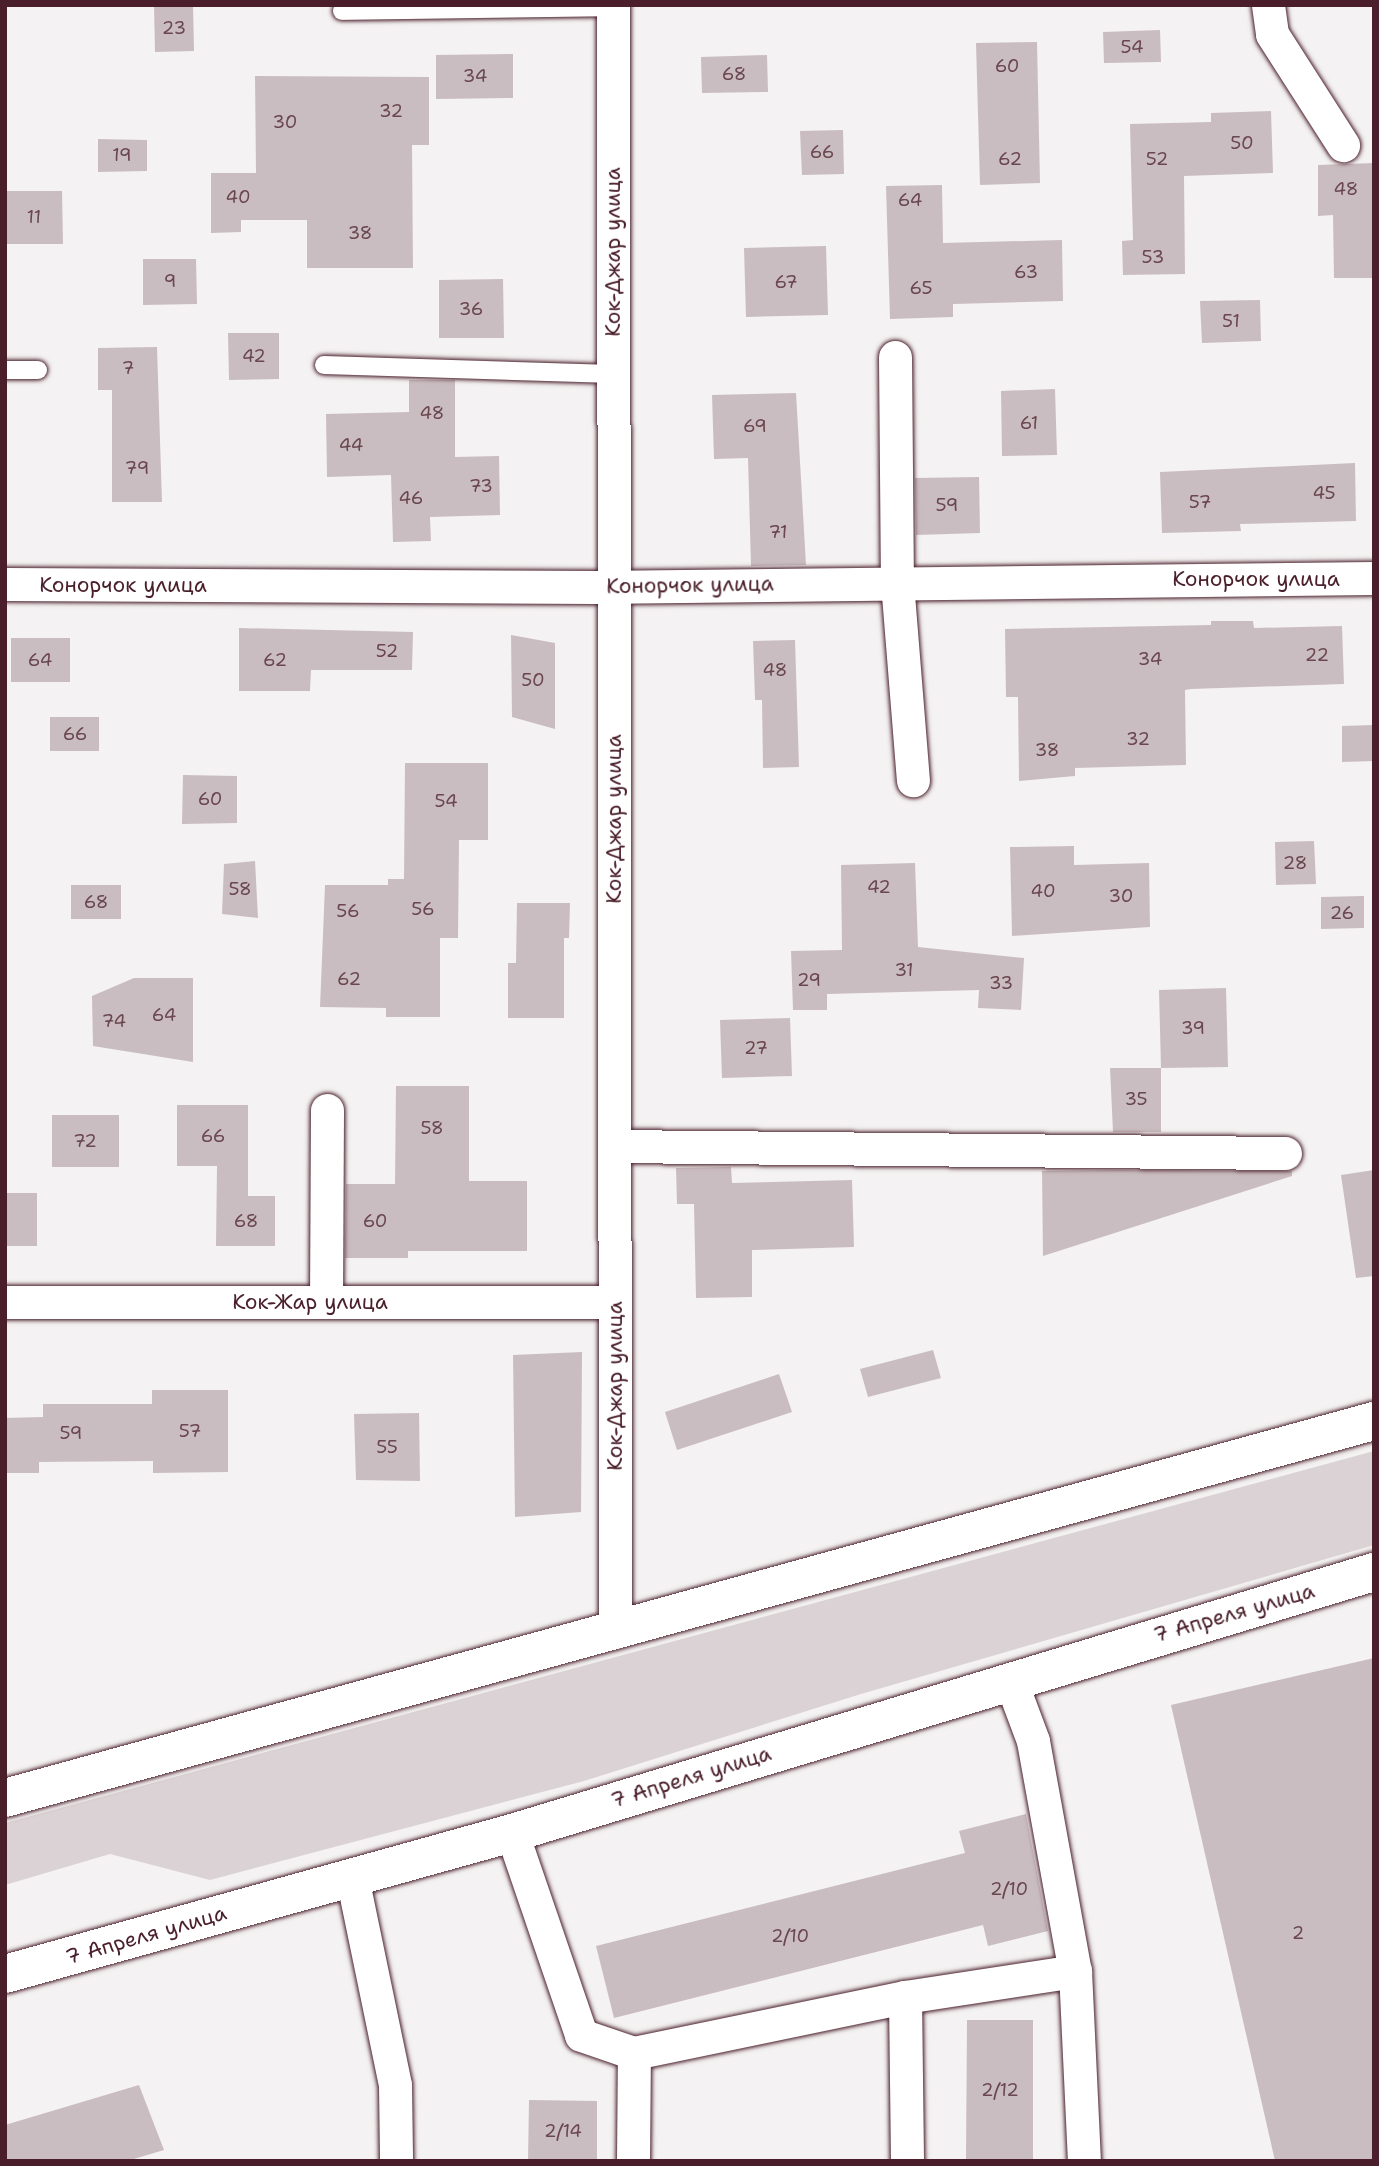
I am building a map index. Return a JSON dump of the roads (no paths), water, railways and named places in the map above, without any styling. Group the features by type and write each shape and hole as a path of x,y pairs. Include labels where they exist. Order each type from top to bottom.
{"main road":[{"path":"5,1798 1374,1421"},
{"name":"7 Апреля улица","path":"5,1974 512,1833 1010,1679 1374,1572"}],"street":[{"path":"1268,5 1272,34 1343,145"},
{"name":"Кок-Джар улица","path":"613,6 615,1632"},
{"path":"895,357 897,582 913,780"},
{"name":"Конорчок улица","path":"5,584 613,585 1374,578"},
{"path":"326,1302 327,1110"},
{"path":"614,1146 1285,1153"},
{"name":"Кок-Жар улица","path":"5,1303 615,1302"},
{"path":"1010,1679 1033,1741 1075,1971 1084,2161"},
{"path":"512,1833 581,2035 634,2053 905,1997 1075,1971"},
{"path":"352,1877 395,2085 396,2161"},
{"path":"905,1997 907,2161"},
{"path":"633,2161 634,2053"}],"lane":[{"path":"342,11 613,6"},
{"path":"324,365 613,374"},
{"path":"5,370 38,370"}]}
